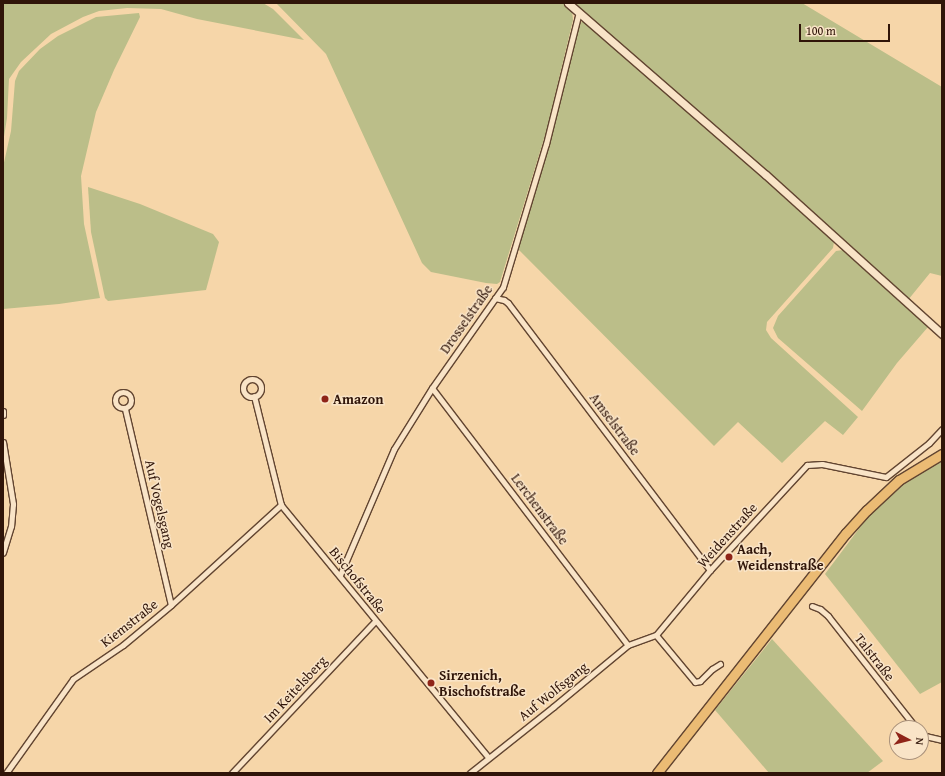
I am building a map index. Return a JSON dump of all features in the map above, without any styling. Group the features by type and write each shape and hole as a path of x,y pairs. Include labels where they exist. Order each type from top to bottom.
{"highway":[{"path":"657,773 859,519 899,480 942,454"}],"main road":[{"path":"568,3 761,170 942,334"}],"street":[{"name":"Drosselstraße","path":"340,574 394,449 432,388 503,287 546,144 578,12"},
{"name":"Amselstraße","path":"495,298 504,300 508,303 710,570"},
{"name":"Lerchenstraße","path":"432,388 628,645"},
{"name":"Bischofstraße","path":"254,396 281,505 340,574 376,621 488,757"},
{"name":"Auf Vogelsgang","path":"125,409 171,605"},
{"name":"Weidenstraße","path":"656,635 710,570 807,465 822,464 886,476 909,460 929,443 942,429"},
{"path":"3,442 13,504 11,526 3,553"},
{"name":"Kiemstraße","path":"6,773 74,679 123,645 171,605 281,505"},
{"name":"Talstraße","path":"812,606 820,609 828,616 910,720"},
{"name":"Im Keitelsberg","path":"232,773 376,621"},
{"name":"Auf Wolfsgang","path":"470,773 628,645 656,635"},
{"path":"656,635 695,682 700,681 712,668 720,664"},
{"path":"929,737 942,740"}],"green space":[{"path":"3,3 263,3 273,9 304,40 197,19 161,9 127,8 99,11 83,17 51,34 21,62 9,79 7,118 3,143"},
{"path":"276,3 565,3 572,10 573,20 547,129 500,282 497,284 486,283 431,272 422,263 326,54"},
{"path":"574,3 802,3 942,87 942,276 930,273 908,300 729,138"},
{"path":"139,13 140,17 114,70 96,112 81,176 84,224 100,298 59,304 3,309 3,167 11,131 15,81 19,71 40,49 58,36 96,17"},
{"path":"583,21 730,146 834,242 833,248 767,322 766,330 771,338 858,417 843,435 825,421 782,463 738,422 714,446 517,248 540,175 560,101 577,26"},
{"path":"88,187 140,204 213,234 219,242 206,290 108,301 105,298 91,232"},
{"path":"843,250 928,327 897,363 862,411 778,338 773,328 778,316 836,251"},
{"path":"942,460 942,682 920,694 825,574 867,518 906,482"},
{"path":"772,639 883,761 867,773 769,773 715,710"}],"place":[{"name":"Amazon","path":"325,399"},
{"name":"Aach, Weidenstraße","path":"729,557"},
{"name":"Sirzenich, Bischofstraße","path":"431,683"}]}
